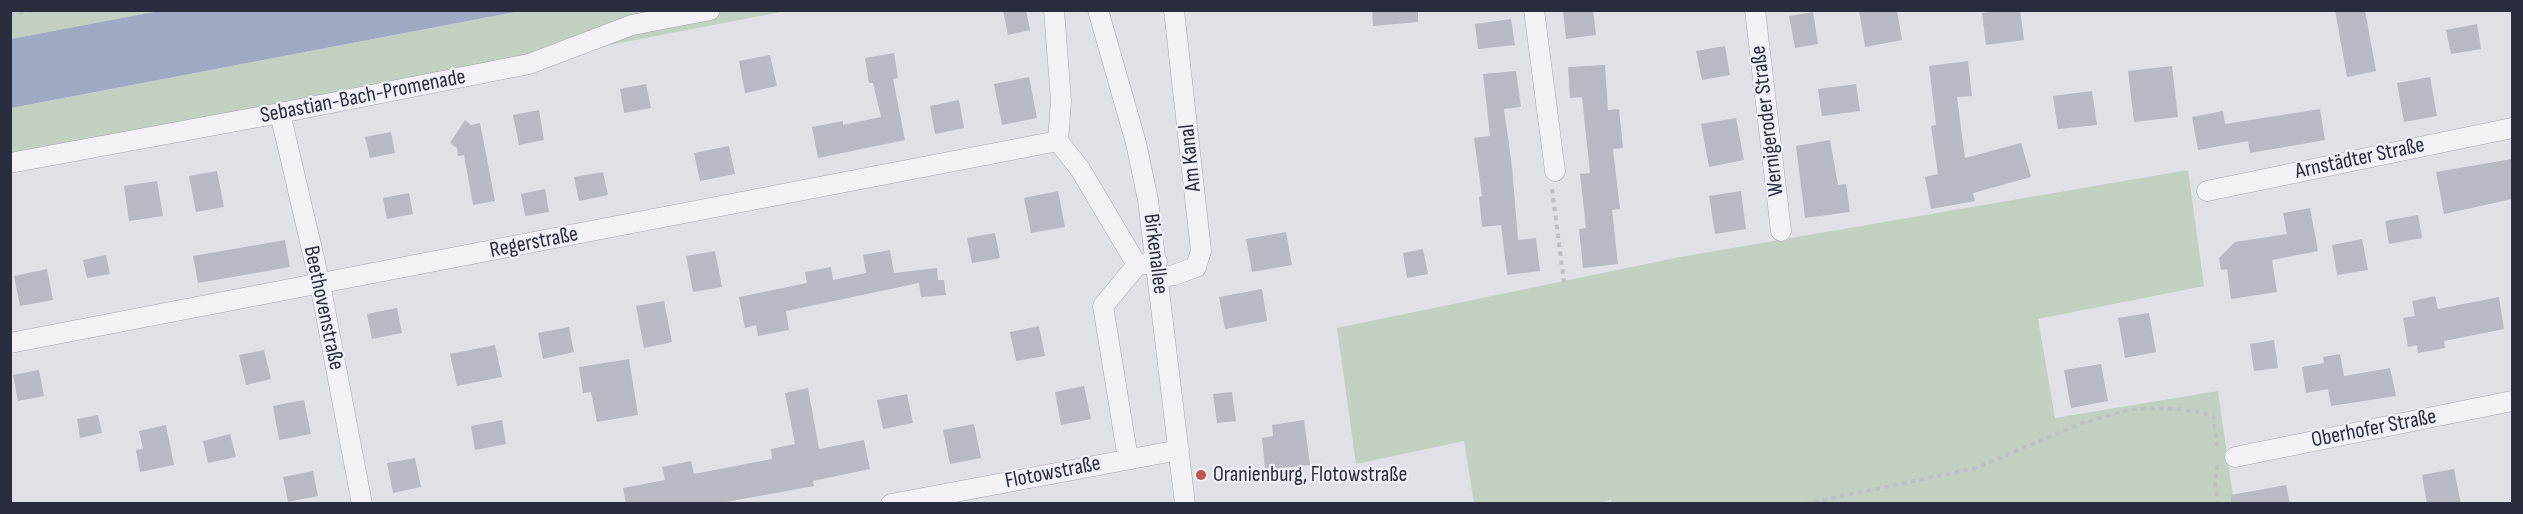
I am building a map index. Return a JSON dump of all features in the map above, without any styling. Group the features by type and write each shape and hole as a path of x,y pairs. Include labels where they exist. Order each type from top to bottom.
{"street":[{"name":"Sebastian-Bach-Promenade","path":"10,163 529,64 632,25 710,10"},
{"path":"1054,10 1061,101 1058,141 1080,169 1137,265 1158,270"},
{"name":"Birkenallee","path":"1098,10 1136,143 1148,200 1185,504"},
{"name":"Am Kanal","path":"1158,270 1174,275 1196,267 1201,251 1174,10"},
{"path":"1534,10 1555,171"},
{"name":"Wernigeroder Straße","path":"1755,10 1780,231"},
{"name":"Beethovenstraße","path":"280,113 320,284 362,504"},
{"name":"Arnstädter Straße","path":"2207,191 2512,128"},
{"name":"Regerstraße","path":"10,343 1058,141"},
{"path":"1128,459 1103,306 1137,265"},
{"name":"Oberhofer Straße","path":"2235,457 2512,401"},
{"name":"Flotowstraße","path":"891,504 1179,450"}],"path":[{"path":"10,15 33,10"},
{"path":"1555,171 1551,180 1564,282"},
{"path":"1805,504 1976,468 2082,423 2131,409 2165,408 2201,412 2214,417 2218,458 2215,483 2218,504"}],"green space":[{"path":"11,11 160,11 11,39"},
{"path":"520,11 786,11 11,160 11,108"},
{"path":"2188,170 2204,286 2038,319 2055,418 2218,391 2234,503 1612,504 1611,500 1594,504 1474,503 1464,441 1356,464 1337,328 1680,257"}],"water":[{"path":"159,11 520,11 11,108 11,39"}],"building":[{"path":"1003,10 1026,10 1030,30 1008,35"},
{"path":"1372,10 1418,10 1418,22 1373,26"},
{"path":"1563,10 1593,10 1596,35 1566,39"},
{"path":"1859,10 1897,10 1902,40 1865,47"},
{"path":"2020,10 2024,40 1986,45 1982,13"},
{"path":"2335,10 2365,10 2376,71 2347,77"},
{"path":"1813,12 1818,44 1795,48 1789,16"},
{"path":"1511,19 1515,45 1478,49 1475,24"},
{"path":"2477,24 2481,49 2451,54 2446,30"},
{"path":"1725,46 1730,75 1702,80 1696,51"},
{"path":"894,53 898,78 893,79 905,140 818,158 812,127 843,121 843,125 881,117 873,83 869,83 865,58"},
{"path":"770,55 777,86 745,93 739,61"},
{"path":"1968,61 1972,96 1957,97 1965,158 2021,143 2031,177 1973,193 1975,201 1931,209 1925,177 1938,174 1931,126 1936,125 1929,66"},
{"path":"1605,65 1608,110 1619,109 1623,148 1613,149 1620,209 1612,210 1618,264 1583,268 1579,229 1586,228 1580,174 1590,173 1582,97 1570,98 1568,67"},
{"path":"2172,66 2178,117 2134,122 2128,71"},
{"path":"1516,71 1521,107 1504,109 1518,240 1536,238 1540,271 1507,275 1501,225 1482,227 1479,197 1482,196 1474,138 1490,136 1483,74"},
{"path":"1029,77 1037,118 1002,125 994,84"},
{"path":"2430,77 2437,116 2404,122 2397,83"},
{"path":"646,84 651,108 624,113 620,89"},
{"path":"1856,84 1860,111 1822,116 1818,89"},
{"path":"2092,91 2097,125 2058,129 2053,96"},
{"path":"959,100 964,128 935,134 930,106"},
{"path":"2320,109 2325,140 2250,153 2248,141 2198,150 2192,117 2223,111 2225,124"},
{"path":"539,110 544,140 519,145 513,115"},
{"path":"1736,118 1744,160 1709,167 1701,124"},
{"path":"465,120 471,125 480,123 495,201 473,205 464,155 458,156 457,148 450,143"},
{"path":"391,132 395,153 370,158 365,137"},
{"path":"1830,140 1838,185 1846,184 1850,212 1805,218 1796,146"},
{"path":"729,146 735,174 700,181 694,153"},
{"path":"2512,159 2512,199 2444,214 2436,172"},
{"path":"217,171 224,207 196,212 189,176"},
{"path":"603,172 608,195 579,201 574,177"},
{"path":"157,181 163,216 129,221 124,186"},
{"path":"545,189 549,212 525,216 521,194"},
{"path":"1058,191 1065,227 1031,233 1024,198"},
{"path":"1741,191 1746,229 1715,234 1709,196"},
{"path":"409,193 413,214 387,219 383,198"},
{"path":"2310,208 2318,251 2272,260 2277,292 2231,299 2227,269 2221,270 2219,258 2235,242 2287,234 2283,213"},
{"path":"2418,215 2422,238 2389,244 2385,221"},
{"path":"1286,232 1292,265 1252,272 1246,239"},
{"path":"995,233 1000,258 972,263 967,238"},
{"path":"2362,239 2368,270 2337,275 2332,245"},
{"path":"285,240 290,267 198,283 193,256"},
{"path":"1423,249 1428,274 1407,278 1403,253"},
{"path":"890,250 894,273 937,268 938,280 944,280 946,295 921,297 919,283 786,311 789,330 758,336 756,325 745,328 739,297 807,283 805,272 831,267 833,280 866,273 863,255"},
{"path":"715,251 722,287 693,292 686,256"},
{"path":"106,255 110,274 87,278 83,260"},
{"path":"47,269 53,300 20,306 14,276"},
{"path":"1262,289 1267,321 1225,329 1219,297"},
{"path":"2435,296 2438,309 2499,297 2504,329 2444,341 2445,348 2418,353 2417,345 2408,347 2403,318 2415,316 2412,301"},
{"path":"664,301 672,342 644,348 636,306"},
{"path":"397,308 402,333 372,339 367,314"},
{"path":"2149,313 2156,352 2125,358 2118,318"},
{"path":"1039,326 1045,356 1016,361 1010,332"},
{"path":"569,327 574,352 543,359 538,333"},
{"path":"2274,340 2278,368 2254,371 2250,344"},
{"path":"495,345 502,377 457,386 450,354"},
{"path":"264,350 271,379 246,385 239,355"},
{"path":"2340,354 2344,376 2390,368 2396,396 2331,406 2328,389 2306,393 2302,367 2324,363 2323,357"},
{"path":"629,359 638,415 597,422 591,392 583,393 579,367"},
{"path":"2101,364 2108,401 2071,408 2064,370"},
{"path":"39,370 44,396 18,401 13,375"},
{"path":"1084,386 1091,419 1061,425 1055,392"},
{"path":"808,388 819,449 864,440 870,469 813,481 814,486 715,504 626,504 623,488 665,480 662,467 691,461 694,474 772,459 771,449 795,444 785,393"},
{"path":"1232,392 1236,421 1217,423 1213,394"},
{"path":"907,394 913,423 883,429 877,400"},
{"path":"304,400 311,434 279,440 273,406"},
{"path":"98,415 102,433 80,438 77,419"},
{"path":"502,420 506,444 475,450 471,426"},
{"path":"1304,420 1310,465 1265,470 1262,438 1273,436 1272,425"},
{"path":"974,424 981,458 950,464 943,430"},
{"path":"166,425 174,465 140,472 136,450 143,449 139,431"},
{"path":"230,434 236,457 208,463 203,441"},
{"path":"415,458 421,487 393,493 387,463"},
{"path":"2454,469 2461,504 2427,504 2422,475"},
{"path":"313,471 318,496 288,502 283,477"},
{"path":"2286,485 2290,504 2231,504 2231,495"}],"place":[{"name":"Oranienburg, Flotowstraße","path":"1201,475"}]}
